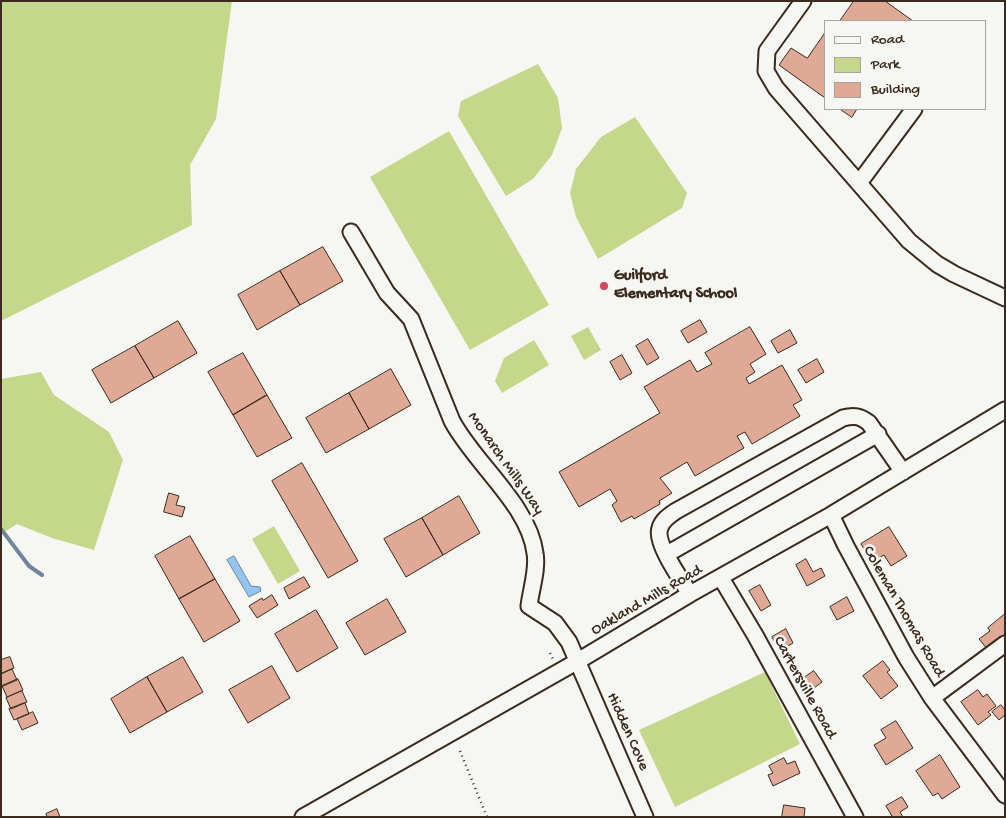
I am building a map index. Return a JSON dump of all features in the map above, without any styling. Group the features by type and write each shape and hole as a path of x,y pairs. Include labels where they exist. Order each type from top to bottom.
{"street":[{"path":"803,1 767,51 766,71 776,88 910,241 954,274 1005,298"},
{"path":"859,183 913,110"},
{"name":"Monarch Mills Way","path":"351,232 387,293 411,318 452,421 460,436 525,520 532,534 536,554 529,606 555,623 569,642 578,661"},
{"name":"Oakland Mills Road","path":"303,817 831,515 1005,410"},
{"path":"690,594 659,539 659,528 666,519 684,506 843,418 853,416 862,417 878,434 903,472"},
{"path":"666,554 878,434"},
{"name":"Coleman Thomas Road","path":"831,515 906,657 932,698 1005,795"},
{"name":"Cartersville Road","path":"721,578 755,635 855,817"},
{"path":"932,698 1005,644"},
{"name":"Hidden Cove","path":"578,661 645,817"}],"path":[{"path":"460,751 487,817"}],"green space":[{"path":"1,1 232,1 216,119 190,165 192,225 1,321"},
{"path":"538,64 558,98 562,128 552,155 533,179 506,196 458,116 461,101"},
{"path":"635,117 687,193 682,208 598,259 576,217 570,193 576,169 601,137"},
{"path":"449,131 549,305 470,350 370,177"},
{"path":"588,327 601,350 584,360 571,336"},
{"path":"534,340 549,365 502,393 495,381 504,358"},
{"path":"41,372 54,395 109,432 123,460 94,550 52,538 17,524 1,534 1,379"},
{"path":"274,526 300,571 278,584 252,539"},
{"path":"765,672 800,744 675,807 639,730"}],"water":[{"path":"234,556 251,586 260,587 261,591 249,597 227,560"}],"building":[{"path":"854,1 885,1 912,20 841,20"},
{"path":"824,34 824,97 779,65 791,48 807,58"},
{"path":"842,110 856,110 852,117"},
{"path":"323,247 343,281 300,305 280,271"},
{"path":"280,271 300,305 257,330 238,295"},
{"path":"700,320 707,332 688,343 681,331"},
{"path":"178,321 197,353 154,378 135,346"},
{"path":"750,327 766,354 750,364 755,372 746,378 749,384 782,365 802,400 793,405 800,416 752,444 745,432 737,436 744,448 695,476 687,462 660,478 672,493 659,501 660,504 634,519 632,516 621,522 612,505 617,501 610,489 579,507 559,472 660,413 644,387 690,360 697,372 712,364 705,353"},
{"path":"790,330 797,343 778,353 771,341"},
{"path":"648,339 659,358 647,365 636,346"},
{"path":"135,346 154,378 111,403 92,370"},
{"path":"243,353 267,395 233,415 208,372"},
{"path":"622,355 632,373 620,380 610,362"},
{"path":"817,359 824,372 806,383 798,370"},
{"path":"391,369 411,405 369,429 349,393"},
{"path":"349,393 369,429 326,453 306,418"},
{"path":"267,395 292,438 257,457 233,415"},
{"path":"302,463 358,561 328,578 272,481"},
{"path":"169,493 179,496 176,505 185,507 182,517 164,512"},
{"path":"459,496 480,533 443,555 422,518"},
{"path":"422,518 443,555 406,577 384,539"},
{"path":"889,527 907,556 891,566 884,555 872,562 861,544"},
{"path":"190,536 215,579 179,599 155,556"},
{"path":"806,559 813,572 821,568 825,576 807,586 796,565"},
{"path":"304,577 310,587 289,599 284,588"},
{"path":"215,579 240,621 204,642 179,599"},
{"path":"760,585 771,605 761,611 749,591"},
{"path":"272,595 278,605 257,618 249,606 262,598 263,600"},
{"path":"847,597 854,611 837,620 830,607"},
{"path":"387,599 406,632 365,655 346,623"},
{"path":"316,610 338,648 297,672 275,634"},
{"path":"1005,614 1005,637 988,650 979,639 990,631 988,628"},
{"path":"786,629 793,643 780,651 772,637"},
{"path":"10,657 14,668 1,674 1,660"},
{"path":"183,657 203,692 167,712 147,677"},
{"path":"883,661 890,670 887,672 898,686 881,699 863,676"},
{"path":"272,666 290,698 248,723 229,690"},
{"path":"12,669 17,680 1,687 1,674"},
{"path":"814,671 822,682 806,694 798,682"},
{"path":"147,677 167,712 130,733 111,699"},
{"path":"18,679 23,690 7,697 2,686"},
{"path":"978,690 983,697 987,694 996,706 988,712 991,715 978,725 961,702"},
{"path":"22,691 27,702 11,709 6,698"},
{"path":"25,703 29,714 14,720 9,709"},
{"path":"1001,705 1005,710 1005,715 999,720 992,712"},
{"path":"33,712 38,723 22,730 17,719"},
{"path":"896,721 913,748 886,765 874,745 886,738 881,730"},
{"path":"940,755 960,787 942,799 938,793 933,796 916,771"},
{"path":"784,758 787,764 795,761 800,773 773,786 768,775 773,773 769,766"},
{"path":"902,797 908,807 900,812 903,817 891,817 886,806"},
{"path":"784,805 805,808 804,817 782,817"},
{"path":"57,809 60,817 47,817 46,814"}],"waterway":[{"path":"1,529 29,566 42,575"}],"place":[{"name":"Guilford Elementary School","path":"604,286"}]}
